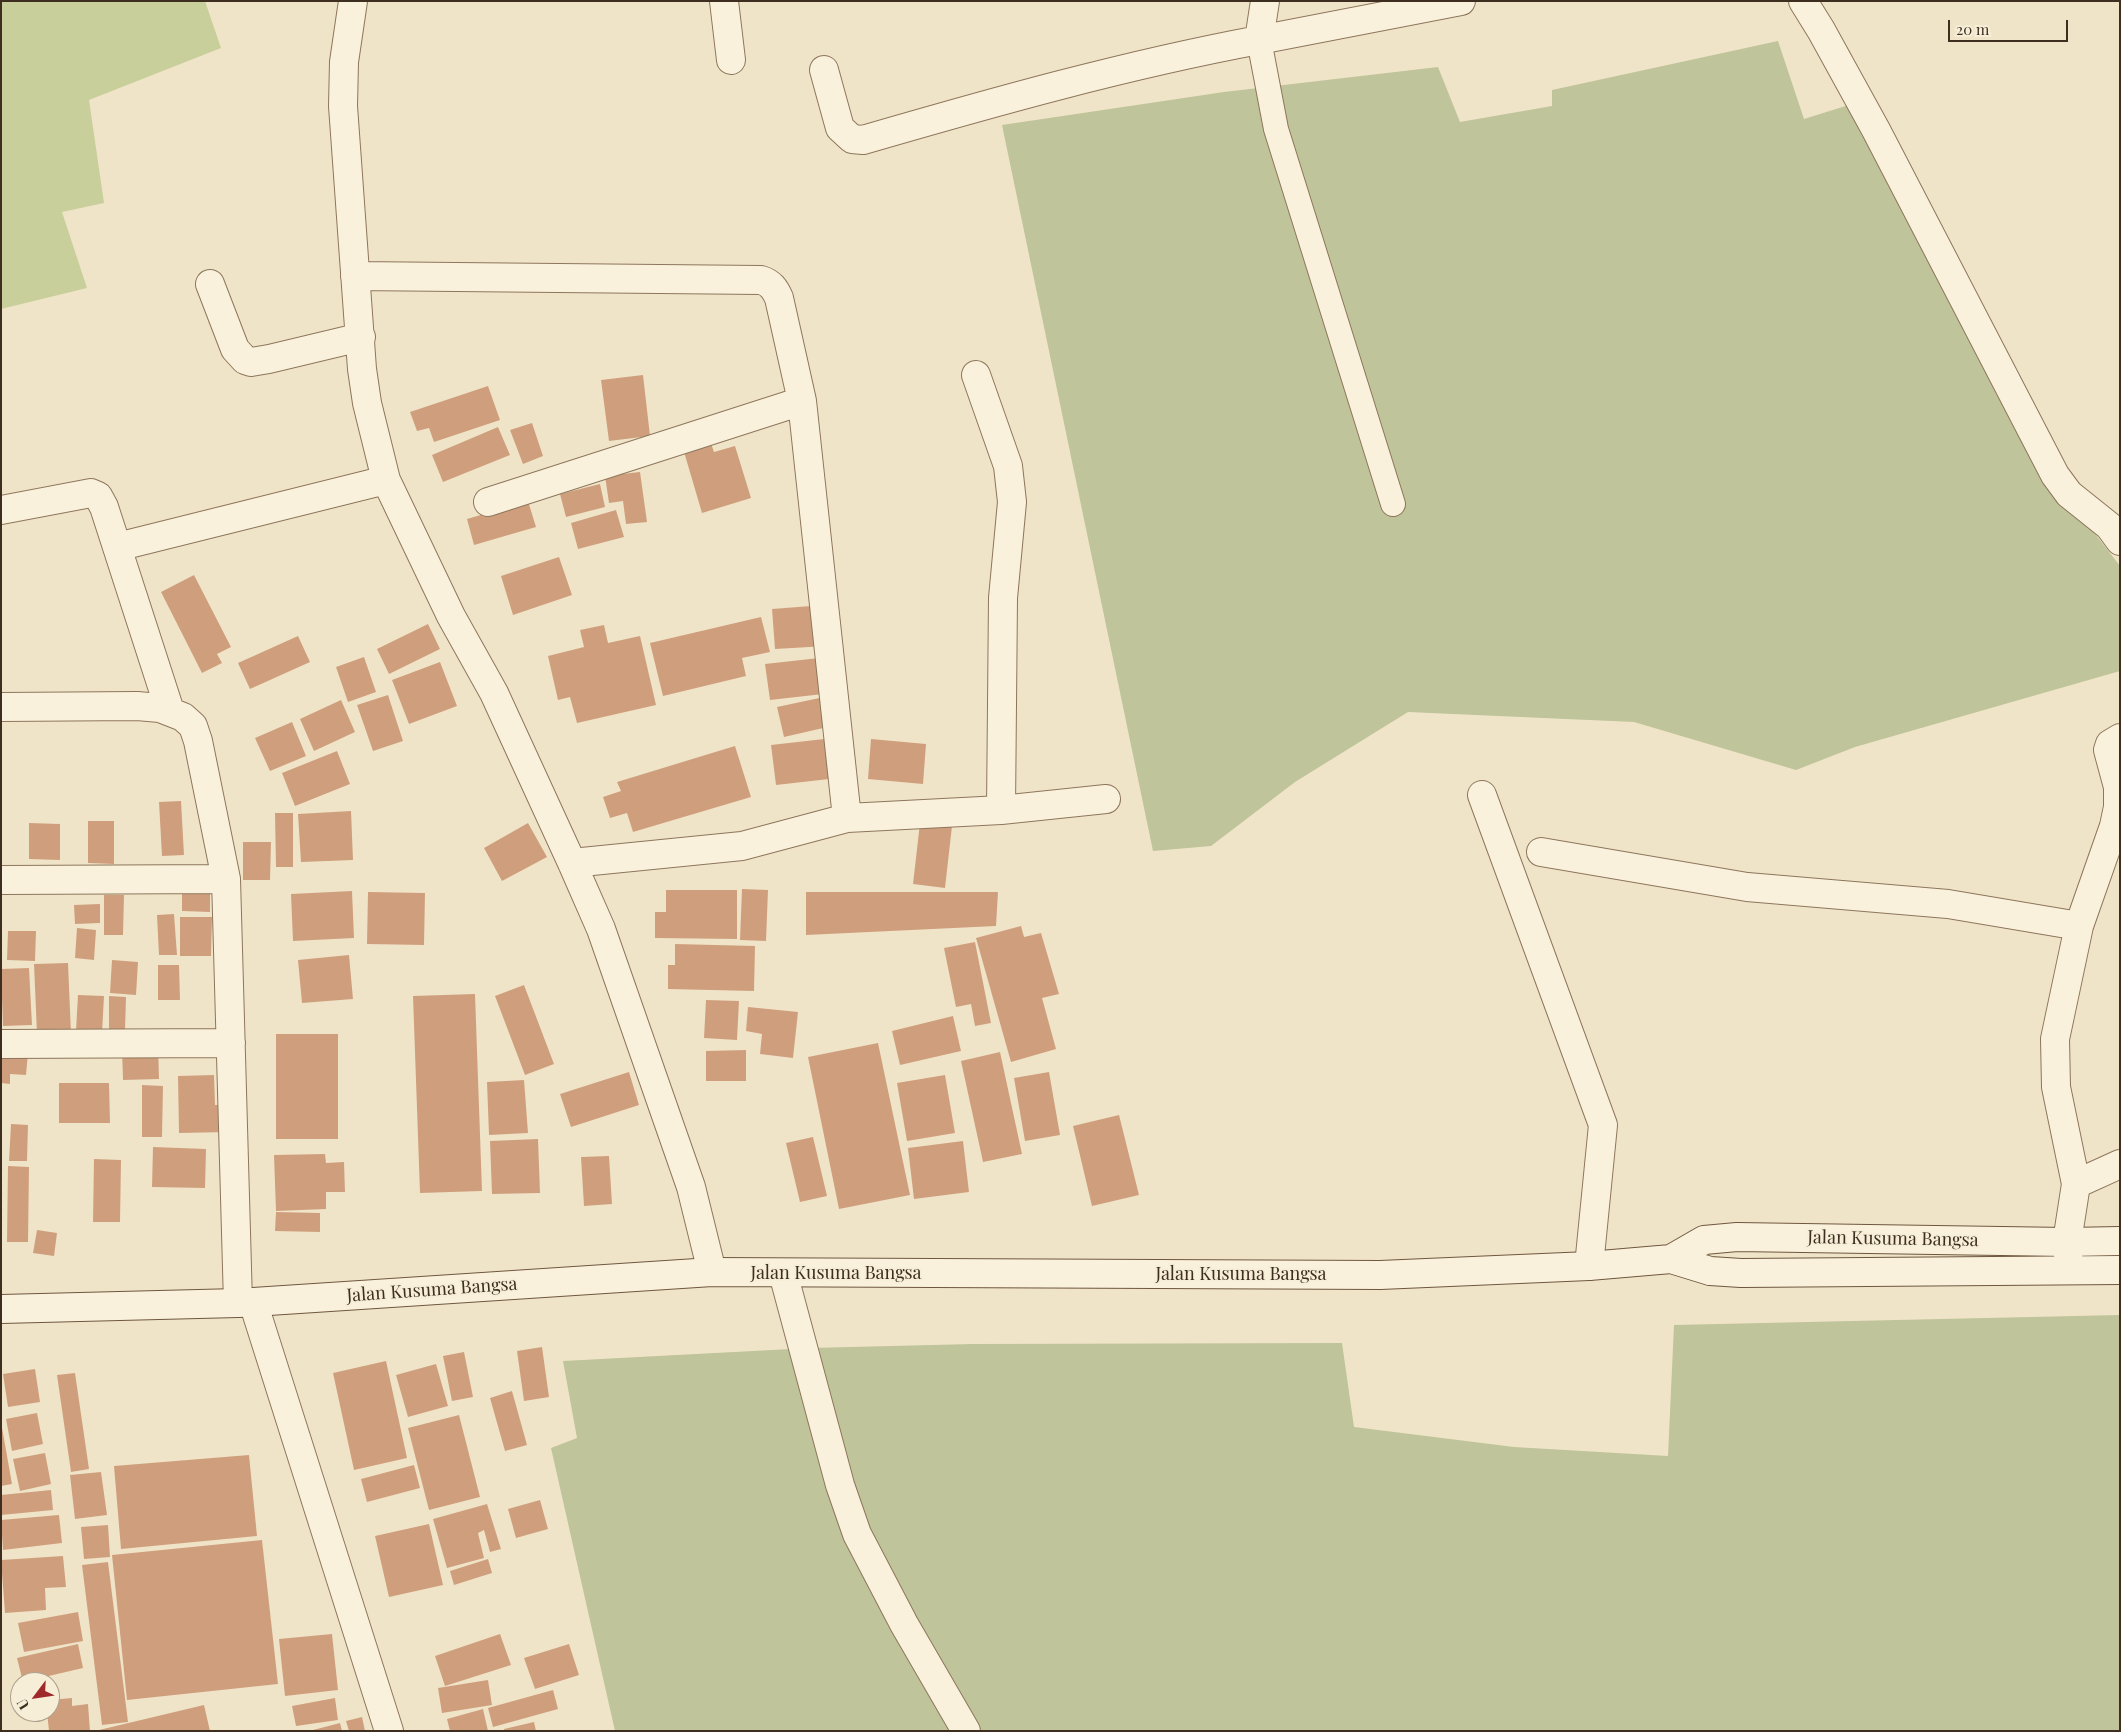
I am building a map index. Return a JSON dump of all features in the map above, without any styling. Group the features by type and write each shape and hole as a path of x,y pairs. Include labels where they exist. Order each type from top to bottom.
{"street":[{"path":"353,1 344,62 343,106 355,276 367,403 386,480 451,616 494,693 601,930 664,1104 691,1188 712,1272"},
{"path":"724,1 731,60"},
{"path":"1259,40 1265,1"},
{"path":"1802,1 1821,30 1876,130 2055,474 2070,494 2109,526 2120,541"},
{"path":"824,70 840,128 852,139 863,140 998,101 1131,67 1447,3"},
{"path":"355,276 761,280 776,289 780,298 802,401 847,818"},
{"path":"210,284 233,344 245,360 251,362 269,359 361,337"},
{"path":"976,375 1008,466 1011,487 1008,554 1003,598 1001,810"},
{"path":"488,502 802,401"},
{"path":"118,547 386,480"},
{"path":"1,510 84,494 96,494 104,507 118,547 170,711"},
{"path":"1,707 137,706 160,708 183,717 193,726 198,740 226,880 231,1043 246,1303 389,1731"},
{"path":"2069,1270 2067,1242 2076,1184 2056,1087 2055,1039 2079,926 2114,826 2118,807 2118,786 2108,750 2110,744 2120,738"},
{"path":"1482,795 1603,1125 1589,1266"},
{"path":"572,863 742,846 847,818 1001,810 1106,798"},
{"path":"1541,852 1747,887 1948,904 2079,926"},
{"path":"1,880 226,880"},
{"path":"1,1044 231,1043"},
{"path":"2076,1184 2120,1164"},
{"name":"Jalan Kusuma Bangsa","path":"1671,1259 1704,1240 1737,1237 2067,1242 2120,1241"},
{"name":"Jalan Kusuma Bangsa","path":"1,1309 246,1303 712,1272 1380,1275 1589,1266 1671,1259 1710,1271 1741,1273 2120,1270"},
{"path":"783,1272 840,1485 857,1534 904,1624 966,1731"}],"lane":[{"path":"1259,40 1276,129 1393,504"}],"green space":[{"path":"1,1 205,1 221,48 89,100 104,203 62,212 87,288 1,309"},
{"path":"1778,41 1804,119 1852,104 2043,479 2093,531 2120,566 2120,671 1855,747 1796,770 1634,722 1408,712 1295,782 1211,846 1153,851 1002,125 1224,92 1438,67 1460,122 1552,106 1552,90"},
{"path":"2120,1315 2120,1731 615,1731 551,1448 577,1438 563,1361 810,1348 973,1344 1342,1343 1354,1427 1514,1447 1668,1456 1674,1325"}],"building":[{"path":"643,375 650,436 609,441 601,380"},
{"path":"488,386 500,420 434,442 429,428 417,431 410,412"},
{"path":"532,423 543,456 523,464 510,430"},
{"path":"498,427 510,455 443,482 432,455"},
{"path":"709,438 714,452 735,446 751,498 702,513 682,445"},
{"path":"640,472 647,522 626,524 623,501 609,503 605,476"},
{"path":"600,484 605,507 566,517 560,494"},
{"path":"528,501 536,527 474,545 467,519"},
{"path":"616,510 624,537 578,549 571,523"},
{"path":"559,557 572,595 513,615 501,576"},
{"path":"194,575 231,647 217,654 222,663 202,673 161,592"},
{"path":"824,605 827,646 775,649 772,609"},
{"path":"761,617 770,652 742,658 746,676 663,696 650,643"},
{"path":"428,624 440,649 389,674 377,649"},
{"path":"604,625 608,643 640,636 656,705 577,723 570,697 558,700 548,656 584,647 580,630"},
{"path":"298,636 310,662 250,689 238,663"},
{"path":"364,657 376,692 348,702 336,667"},
{"path":"819,658 823,694 770,700 765,664"},
{"path":"440,662 457,706 409,724 392,680"},
{"path":"388,695 403,741 373,751 357,705"},
{"path":"824,697 832,726 784,737 777,707"},
{"path":"341,700 355,732 314,751 300,719"},
{"path":"292,722 306,756 270,771 255,738"},
{"path":"833,738 838,778 776,785 771,745"},
{"path":"871,739 926,744 923,784 868,779"},
{"path":"735,746 751,797 633,832 627,813 610,818 603,797 621,791 617,782"},
{"path":"337,751 350,784 295,806 282,773"},
{"path":"181,801 184,855 162,856 159,802"},
{"path":"351,811 353,860 301,862 298,814"},
{"path":"275,813 293,813 293,867 276,867"},
{"path":"88,821 114,821 114,864 88,863"},
{"path":"29,823 60,824 60,860 29,859"},
{"path":"528,823 547,857 502,881 484,848"},
{"path":"920,823 952,826 945,888 913,884"},
{"path":"243,842 271,842 270,880 243,880"},
{"path":"182,884 210,885 210,912 182,911"},
{"path":"742,889 768,890 766,941 740,940"},
{"path":"666,890 737,890 737,939 655,938 655,912 666,912"},
{"path":"352,891 354,938 293,941 291,894"},
{"path":"368,892 425,893 424,945 367,944"},
{"path":"806,892 998,892 996,926 806,935"},
{"path":"104,895 124,895 123,935 104,935"},
{"path":"100,904 100,923 75,924 74,905"},
{"path":"174,914 177,955 159,955 157,915"},
{"path":"180,917 212,917 211,956 180,956"},
{"path":"1021,926 1024,937 1041,933 1059,994 1042,998 1056,1049 1011,1062 976,938"},
{"path":"77,928 96,930 94,960 75,958"},
{"path":"8,931 36,931 35,961 7,960"},
{"path":"975,942 991,1023 975,1026 971,1004 956,1007 944,948"},
{"path":"675,944 755,946 754,991 668,989 668,965 675,965"},
{"path":"349,955 353,999 302,1003 298,960"},
{"path":"112,960 138,962 136,995 110,993"},
{"path":"68,963 71,1034 37,1034 34,964"},
{"path":"158,965 179,965 180,1000 158,1000"},
{"path":"29,968 32,1025 3,1026 1,969"},
{"path":"524,985 554,1064 525,1075 495,996"},
{"path":"475,994 482,1191 420,1193 413,996"},
{"path":"78,995 104,996 102,1033 76,1031"},
{"path":"109,996 126,997 125,1031 109,1030"},
{"path":"706,1000 739,1001 737,1040 704,1038"},
{"path":"748,1007 798,1012 793,1058 760,1054 762,1034 746,1031"},
{"path":"953,1016 961,1051 900,1065 892,1031"},
{"path":"276,1034 338,1034 338,1139 276,1139"},
{"path":"878,1043 910,1195 839,1209 808,1057"},
{"path":"158,1046 159,1079 123,1080 122,1048"},
{"path":"1,1050 28,1053 26,1075 10,1074 10,1084 1,1083"},
{"path":"746,1050 746,1081 706,1081 706,1051"},
{"path":"1000,1052 1022,1154 983,1162 961,1061"},
{"path":"629,1072 639,1105 571,1127 560,1094"},
{"path":"1049,1072 1060,1135 1025,1141 1014,1078"},
{"path":"214,1075 215,1105 227,1105 227,1132 179,1133 178,1076"},
{"path":"945,1075 955,1133 907,1141 897,1083"},
{"path":"524,1080 528,1133 489,1135 487,1082"},
{"path":"59,1083 109,1083 110,1123 59,1123"},
{"path":"142,1085 163,1086 162,1137 142,1137"},
{"path":"1119,1115 1139,1195 1092,1206 1073,1126"},
{"path":"11,1124 28,1125 27,1161 9,1161"},
{"path":"813,1137 827,1196 800,1202 786,1143"},
{"path":"538,1139 540,1193 492,1194 490,1141"},
{"path":"963,1141 969,1192 914,1199 908,1148"},
{"path":"153,1147 206,1149 205,1188 152,1187"},
{"path":"325,1154 326,1163 344,1162 345,1192 326,1192 326,1209 276,1211 274,1155"},
{"path":"609,1156 612,1204 584,1206 581,1157"},
{"path":"94,1159 121,1160 120,1222 93,1222"},
{"path":"8,1166 29,1167 28,1242 7,1242"},
{"path":"276,1212 320,1213 320,1232 275,1231"},
{"path":"37,1230 57,1233 54,1256 33,1253"},
{"path":"542,1347 549,1397 524,1401 517,1351"},
{"path":"464,1352 473,1397 452,1401 443,1356"},
{"path":"386,1361 407,1458 354,1470 333,1373"},
{"path":"436,1364 448,1406 408,1417 396,1375"},
{"path":"35,1369 40,1402 8,1407 3,1374"},
{"path":"75,1373 89,1469 71,1472 57,1375"},
{"path":"512,1391 527,1445 505,1451 490,1398"},
{"path":"37,1413 43,1444 12,1451 6,1419"},
{"path":"459,1415 480,1497 429,1510 408,1428"},
{"path":"1,1422 12,1484 1,1486"},
{"path":"45,1453 51,1484 20,1491 13,1459"},
{"path":"249,1455 257,1536 121,1549 114,1466"},
{"path":"414,1465 420,1488 367,1502 361,1479"},
{"path":"101,1472 107,1515 75,1519 70,1475"},
{"path":"51,1490 53,1510 1,1515 1,1495"},
{"path":"540,1500 548,1529 516,1538 508,1509"},
{"path":"487,1504 501,1549 490,1552 484,1530 478,1533 484,1558 447,1568 433,1519"},
{"path":"59,1515 62,1543 3,1550 1,1520"},
{"path":"429,1524 443,1585 389,1597 375,1536"},
{"path":"108,1525 110,1557 84,1559 81,1527"},
{"path":"262,1540 278,1684 127,1700 112,1555"},
{"path":"63,1556 66,1587 45,1588 46,1610 5,1613 1,1560"},
{"path":"488,1559 492,1573 454,1585 450,1571"},
{"path":"108,1562 128,1722 102,1725 82,1565"},
{"path":"78,1612 83,1641 24,1652 18,1623"},
{"path":"332,1634 338,1690 285,1696 279,1639"},
{"path":"500,1634 511,1665 445,1686 435,1656"},
{"path":"78,1644 83,1668 60,1673 20,1672 17,1658"},
{"path":"569,1644 579,1675 535,1689 524,1658"},
{"path":"488,1680 492,1705 442,1713 438,1688"},
{"path":"553,1690 558,1709 493,1727 488,1708"},
{"path":"72,1698 72,1706 88,1704 90,1731 49,1731 48,1722 60,1722 60,1699"},
{"path":"335,1698 338,1720 296,1726 292,1706"},
{"path":"204,1705 210,1731 99,1731 99,1730"},
{"path":"483,1709 488,1731 450,1731 447,1719"},
{"path":"362,1717 365,1731 349,1731 346,1721"},
{"path":"534,1722 536,1731 504,1731 504,1729"},
{"path":"340,1723 342,1731 313,1731 313,1730"}]}
